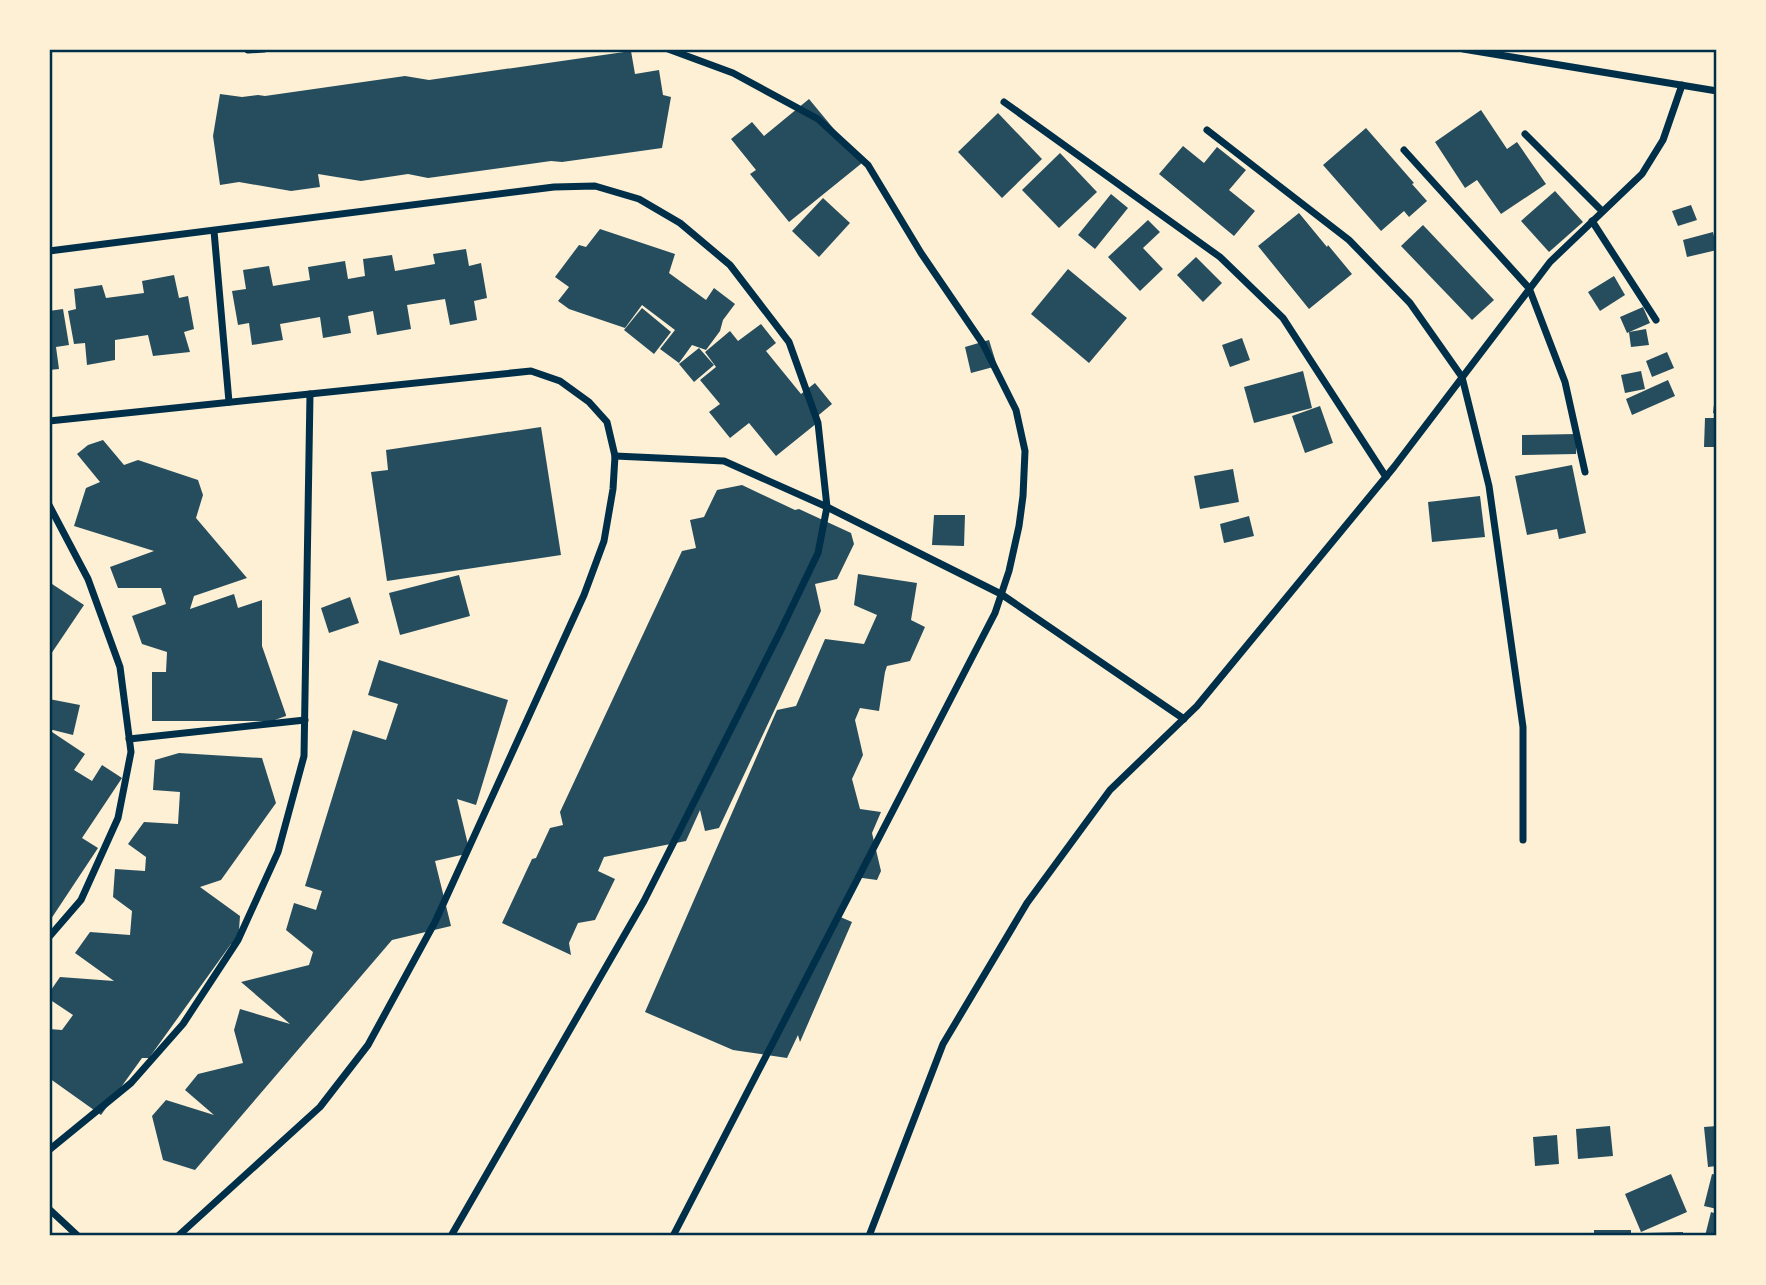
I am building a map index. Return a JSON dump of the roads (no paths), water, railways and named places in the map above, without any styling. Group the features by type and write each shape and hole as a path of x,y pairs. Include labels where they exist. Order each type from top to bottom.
{"street":[{"path":"248,50 264,49"},
{"path":"668,49 733,73 818,119 868,165 920,253 983,344 1016,410 1025,452 1019,526 1009,571 988,625 673,1236"},
{"path":"1463,49 1717,91"},
{"path":"869,1236 943,1044 1027,903 1110,790 1197,706 1386,477 1550,262 1642,174 1663,140 1682,85"},
{"path":"1004,102 1220,257 1283,318 1386,477"},
{"path":"1207,130 1349,240 1410,303 1462,377 1489,486 1523,727 1523,840"},
{"path":"1525,134 1602,211"},
{"path":"1404,150 1530,288 1565,382 1585,472"},
{"path":"49,251 554,187 595,186 639,199 680,223 730,265 789,342 818,423 827,507 818,553 644,901 451,1236"},
{"path":"1592,221 1656,320"},
{"path":"214,230 229,402"},
{"path":"49,421 531,371 560,381 589,402 607,422 615,456 613,489 604,541 584,595 435,922 368,1045 320,1107 178,1236"},
{"path":"49,1150 131,1083 183,1024 238,940 278,852 304,755 310,394"},
{"path":"615,456 724,461 827,507 1001,594 1184,719"},
{"path":"49,505 88,579 120,667 131,752 118,818 81,900 49,937"},
{"path":"129,739 305,720"},
{"path":"49,1209 78,1236"}]}
